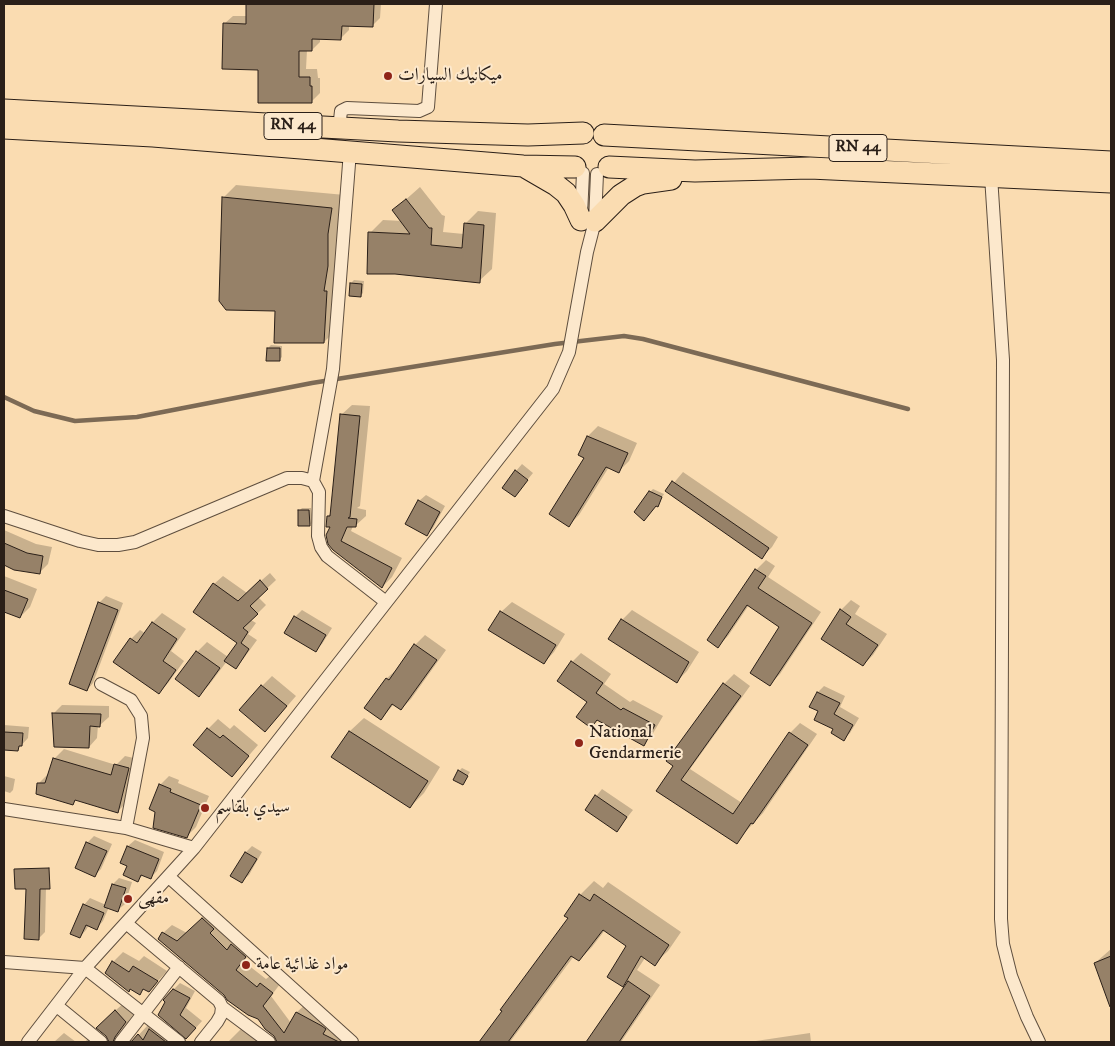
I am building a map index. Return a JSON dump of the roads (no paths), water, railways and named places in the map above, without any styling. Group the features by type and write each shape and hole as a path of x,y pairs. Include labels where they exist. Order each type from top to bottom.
{"highway":[{"name":"RN 44","path":"4,110 339,128 528,135 594,134 1111,162"},
{"name":"RN 44","path":"4,128 153,136 591,170 695,171 810,168 1111,182"},
{"path":"594,134 609,140 614,153 591,170 570,157 570,149 577,137 594,134"},
{"path":"522,166 556,185 566,193 588,220 635,186 643,183 673,179 695,171"}],"street":[{"path":"339,128 341,111 347,108 419,111 428,107 436,4"},
{"path":"350,151 333,369 313,481 319,492 318,536 321,547 328,556 386,602"},
{"path":"28,1042 85,968 194,848 553,390 569,352 588,252 591,170"},
{"path":"990,176 1003,360 1001,919 1003,944 1011,976 1039,1042"},
{"path":"4,516 80,541 98,545 118,545 144,539 287,478 302,478 313,481"},
{"path":"101,684 131,700 141,716 143,738 126,828"},
{"path":"4,809 126,828 194,848"},
{"path":"168,876 352,1042"},
{"path":"126,923 215,996 222,1007 269,1042"},
{"path":"4,962 85,968 179,1042"},
{"path":"121,1042 179,967"},
{"path":"57,1006 101,1042"},
{"path":"201,1042 217,1022 222,1007"}],"waterway":[{"path":"4,397 34,411 75,421 137,417 312,383 555,344 624,336 643,339 908,409"}],"place":[{"name":"ميكانيك السيارات","path":"388,76"},
{"name":"National Gendarmerie","path":"579,743"},
{"name":"سيدي بلقاسم","path":"205,808"},
{"name":"مقهى","path":"128,899"},
{"name":"مواد غذائية عامة","path":"246,965"}]}
